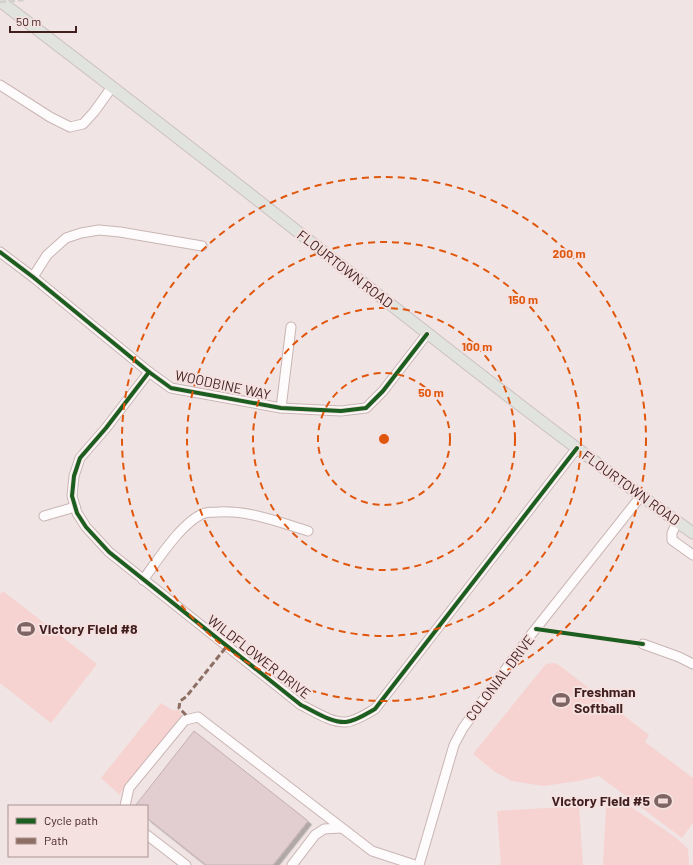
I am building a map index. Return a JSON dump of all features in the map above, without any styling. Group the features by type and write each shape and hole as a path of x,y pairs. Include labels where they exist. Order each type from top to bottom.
{"main road":[{"name":"FLOURTOWN ROAD","path":"0,1 427,334 641,496 693,533"}],"street":[{"path":"0,85 50,117 70,127 82,124 94,112 112,88"},
{"path":"33,277 47,255 66,238 81,233 99,230 202,246"},
{"name":"WOODBINE WAY","path":"0,252 171,388 281,408 341,411 366,408 383,391 427,334"},
{"path":"281,408 291,326"},
{"name":"WILDFLOWER DRIVE","path":"149,372 106,428 80,458 74,476 72,496 77,513 86,527 110,552 143,580 302,705 331,720 346,722 375,709 577,448"},
{"name":"COLONIAL DRIVE","path":"419,865 454,745 463,728 530,636 641,496"},
{"path":"44,516 75,507"},
{"path":"143,580 172,540 190,522 206,513 226,512 254,514 308,531"},
{"path":"678,522 672,533 672,540 693,554"},
{"path":"643,644 679,657 693,664"},
{"path":"125,805 129,788 185,720 198,717 372,851 415,865"},
{"path":"292,865 315,834 324,829 341,828"},
{"path":"148,836 186,865"}],"shaded area":[{"name":"Victory Field #8","path":"3,591 97,664 51,723 0,683 0,594"},
{"name":"Freshman Softball","path":"554,663 559,665 649,735 645,742 693,778 693,823 682,838 599,776 579,781 543,786 512,781 495,772 473,754 546,664"},
{"path":"161,703 172,710 179,710 182,716 120,795 101,778"},
{"path":"612,799 624,802 675,837 688,849 689,865 603,865 606,807"},
{"path":"579,806 583,865 501,865 497,811"}],"building":[{"path":"194,731 308,821 273,865 206,865 148,819 148,805 136,805"}],"railway":[{"path":"0,2 24,0"}],"marked path":[{"path":"186,715 179,708 180,701 186,697 227,646"}],"cycle path":[{"path":"0,252 171,388 281,408 341,411 366,408 383,391 427,334"},
{"path":"149,372 106,428 80,458 74,476 72,496 77,513 86,527 109,552 301,705 334,721 346,722 353,720 375,709 577,448"},
{"path":"536,629 643,644"}],"place":[{"name":"Victory Field #8","path":"26,629"},
{"name":"Freshman Softball","path":"561,700"},
{"name":"Victory Field #5","path":"663,801"}]}
